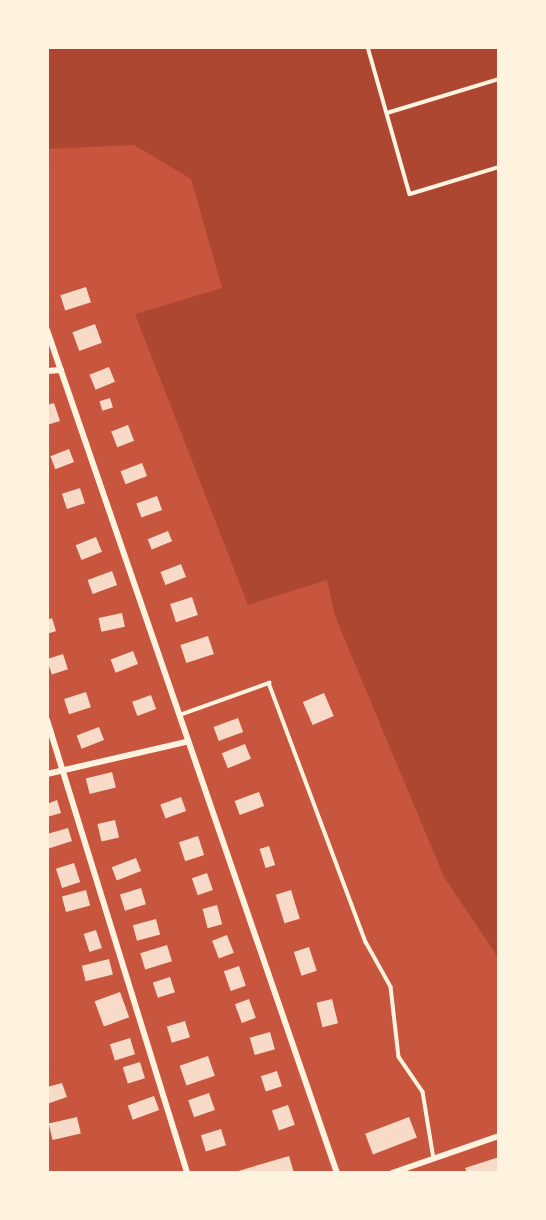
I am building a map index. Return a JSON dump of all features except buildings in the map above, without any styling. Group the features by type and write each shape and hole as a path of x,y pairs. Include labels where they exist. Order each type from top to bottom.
{"street":[{"path":"47,330 186,742 337,1173"},
{"path":"47,371 61,370"},
{"path":"47,720 187,1173"},
{"path":"47,774 186,742"},
{"path":"392,1173 499,1136"}],"lane":[{"path":"368,47 410,194 499,167"},
{"path":"387,113 499,79"},
{"path":"178,716 269,683 366,942 391,987 399,1057 423,1092 433,1159"}],"shaded area":[{"path":"47,47 499,47 499,959 444,877 335,616 327,580 248,605 135,314 222,288 191,179 134,145 47,149"}]}
